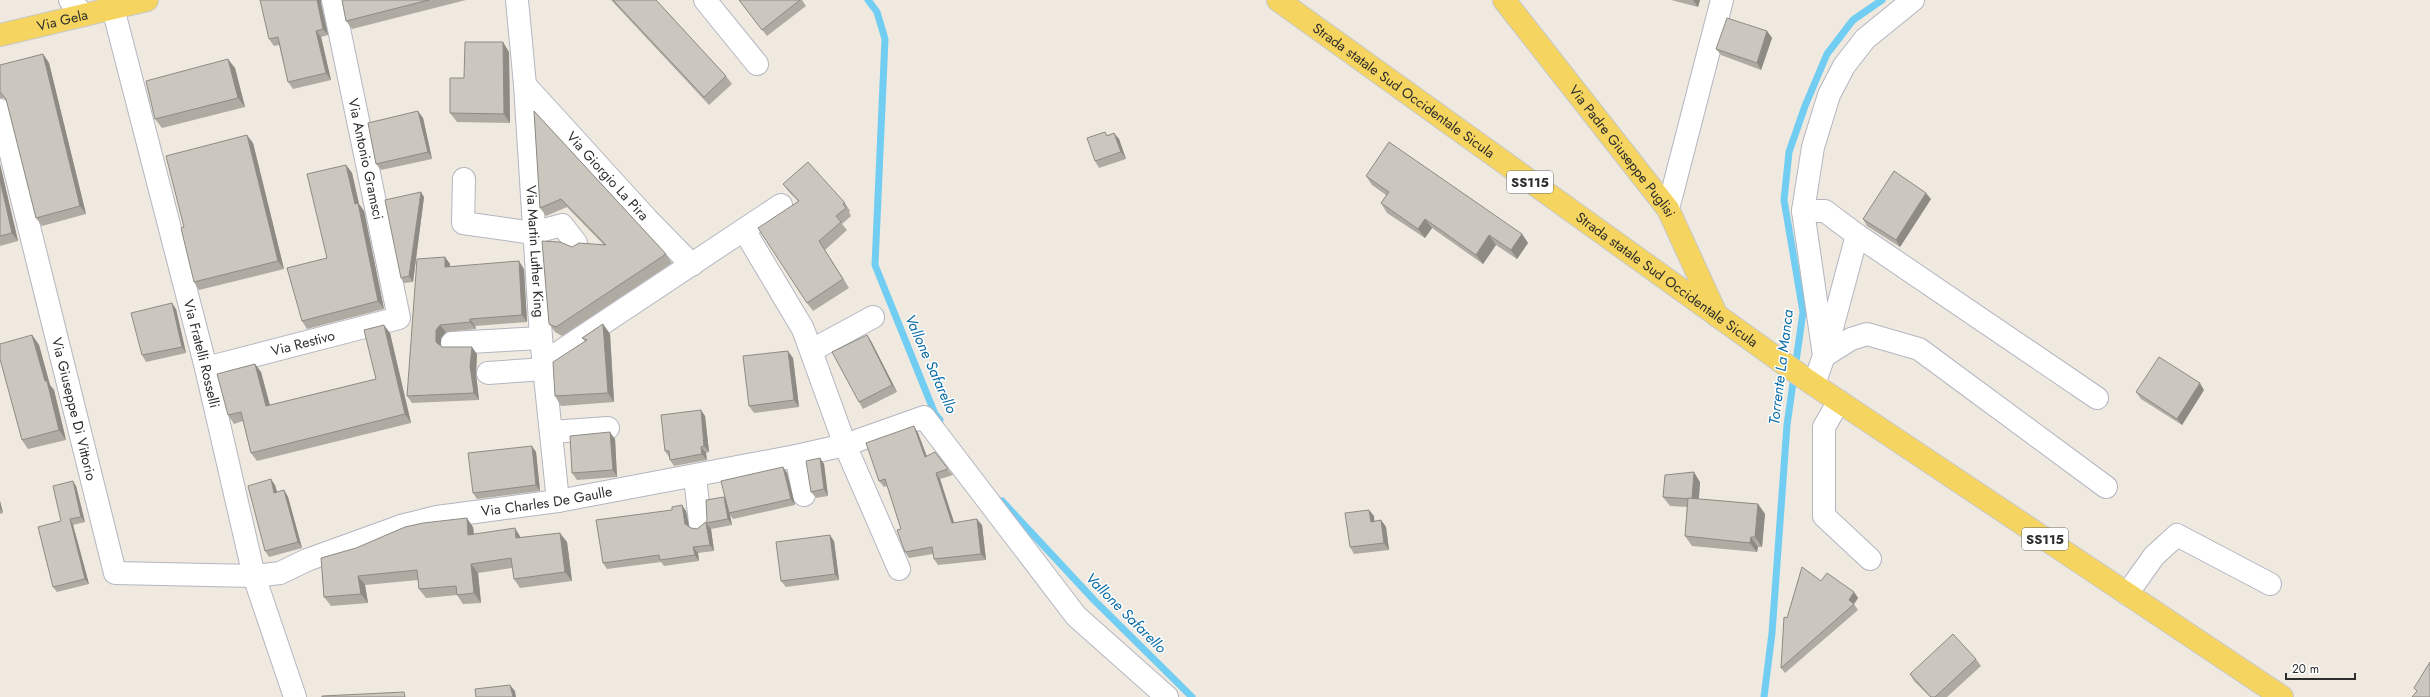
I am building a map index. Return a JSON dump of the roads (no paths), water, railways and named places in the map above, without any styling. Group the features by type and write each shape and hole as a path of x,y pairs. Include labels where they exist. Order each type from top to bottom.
{"main road":[{"name":"Via Gela","path":"0,35 77,8 113,8 147,0"},
{"name":"Strada statale Sud Occidentale Sicula","path":"1278,0 1717,317 1839,401 2282,697"},
{"name":"Via Padre Giuseppe Puglisi","path":"1504,0 1668,209 1717,317"}],"street":[{"name":"Via Antonio Gramsci","path":"333,0 399,318"},
{"name":"Via Martin Luther King","path":"517,0 525,85 533,233 541,338 558,501"},
{"path":"705,0 757,64"},
{"path":"1668,209 1722,0"},
{"path":"1824,356 1803,211 1813,147 1829,95 1844,66 1864,39 1913,0"},
{"name":"Via Fratelli Rosselli","path":"113,8 206,368 254,576 295,697"},
{"name":"Via Giorgio La Pira","path":"525,85 648,220 692,265"},
{"name":"Via Giuseppe Di Vittorio","path":"0,110 115,573 254,576"},
{"path":"464,179 463,223 533,233 562,225 576,243"},
{"path":"488,373 544,366 781,205"},
{"path":"1803,211 1825,211 1857,235 2097,398"},
{"path":"744,230 803,329 812,350 845,445 899,570"},
{"path":"1811,382 1824,356 1857,235"},
{"path":"812,350 873,317"},
{"name":"Via Restivo","path":"206,368 399,318"},
{"path":"1824,356 1851,339 1867,334 1919,349 2106,487"},
{"path":"452,343 541,338"},
{"path":"1839,401 1824,427 1824,516 1870,559"},
{"name":"Via Charles De Gaulle","path":"254,576 280,573 307,560 401,526 437,517 558,501 796,456 845,445 924,417 1076,616 1167,697"},
{"path":"550,432 608,428"},
{"path":"796,456 804,495"},
{"path":"695,476 700,523"},
{"path":"2127,594 2154,556 2177,535 2270,584"}],"waterway":[{"name":"Vallone Safarello","path":"868,0 877,12 885,39 875,265 935,414 940,420"},
{"name":"Torrente La Manca","path":"1764,697 1772,633 1787,425 1803,312 1784,200 1789,152 1805,106 1827,54 1853,20 1882,0"},
{"name":"Vallone Safarello","path":"1002,501 1094,600 1192,697"}]}
